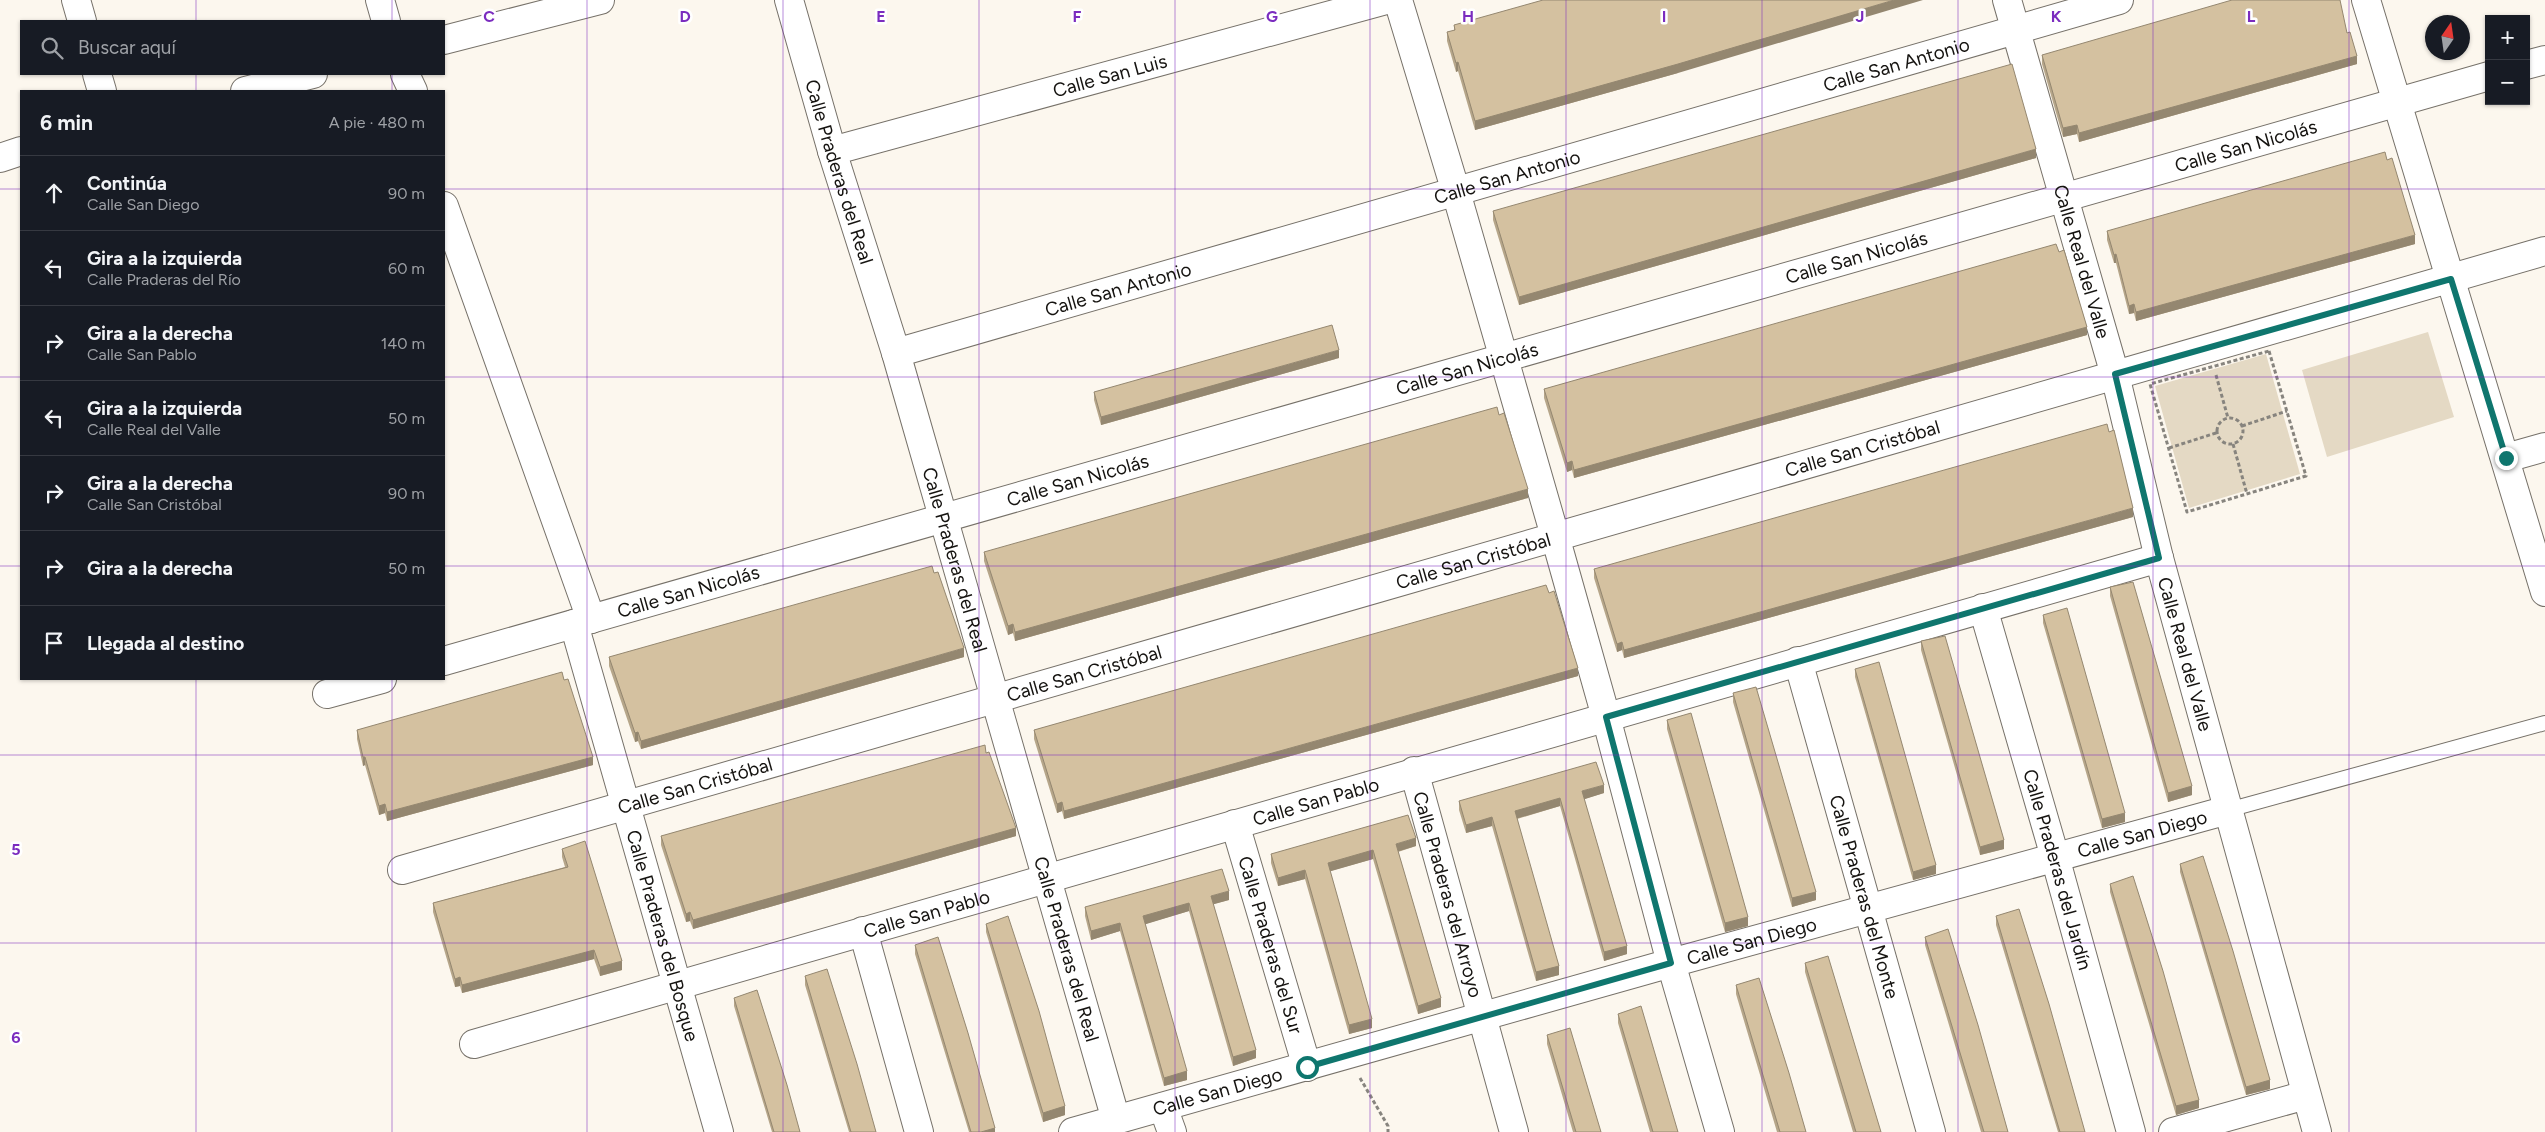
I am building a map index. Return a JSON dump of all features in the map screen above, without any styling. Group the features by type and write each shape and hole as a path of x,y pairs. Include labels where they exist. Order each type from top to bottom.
{"street":[{"path":"76,0 82,20"},
{"path":"380,0 386,20"},
{"name":"Calle Praderas del Real","path":"789,0 832,150 896,353 1116,1120"},
{"name":"Calle San Luis","path":"832,150 1386,0"},
{"path":"1398,0 1456,192 1555,536 1606,717 1671,963 1720,1132"},
{"name":"Calle Real del Valle","path":"2007,0 2115,374 2159,558 2317,1132"},
{"name":"Calle San Antonio","path":"896,353 2119,0"},
{"path":"2366,0 2545,592"},
{"path":"445,40 592,1"},
{"path":"2530,64 2545,60"},
{"path":"97,75 102,90"},
{"path":"249,90 308,75"},
{"path":"406,75 413,90"},
{"name":"Calle San Nicolás","path":"445,661 2485,77"},
{"path":"0,158 20,151"},
{"name":"Calle Praderas del Bosque","path":"445,209 583,622 626,805 719,1132"},
{"name":"Calle San Cristóbal","path":"402,870 2545,251"},
{"path":"2506,458 2545,447"},
{"name":"Calle San Pablo","path":"474,1044 1414,771 2159,558"},
{"name":"Calle Praderas del Jardín","path":"1983,608 2055,857 2130,1132"},
{"name":"Calle Praderas del Monte","path":"1798,661 1931,1132"},
{"path":"327,694 378,680"},
{"name":"Calle Praderas del Arroyo","path":"1414,771 1483,1017 1490,1051 1514,1132"},
{"name":"Calle San Diego","path":"1073,1132 1671,963 2228,810"},
{"name":"Calle Praderas del Sur","path":"1235,824 1307,1067"},
{"path":"864,931 920,1132"},
{"path":"2173,1132 2306,1095"},
{"path":"1163,1107 1172,1132"}],"lane":[{"path":"2228,810 2545,723"}],"path":[{"path":"2269,351 2287,411 2306,476 2188,512 2150,384 2269,351"},
{"path":"2213,366 2228,418"},
{"path":"2242,426 2287,411"},
{"path":"2228,418 2236,419 2242,426 2243,435 2233,444 2224,443 2216,433 2220,422 2228,418"},
{"path":"2169,448 2216,433"},
{"path":"2233,444 2247,494"},
{"path":"1347,1055 1388,1126 1388,1132"}],"shaded area":[{"path":"2428,332 2454,417 2327,457 2302,370"},
{"path":"2266,354 2300,474 2189,508 2155,386"}],"building":[{"path":"1543,0 1894,0 1678,64 1475,121 1447,32 1455,30 1454,25"},
{"path":"2232,0 2340,0 2347,33 2350,32 2357,56 2079,133 2077,125 2063,128 2042,55"},
{"path":"2012,64 2036,149 1519,297 1493,211"},
{"path":"2385,152 2387,160 2392,158 2415,235 2136,312 2134,304 2129,306 2116,254 2114,255 2107,231"},
{"path":"2056,244 2059,252 2064,250 2087,327 1574,470 1572,461 1567,463 1544,389"},
{"path":"1332,325 1339,350 1101,417 1094,392"},
{"path":"1497,407 1499,415 1504,413 1528,489 1015,632 1013,624 1008,626 984,552"},
{"path":"2107,424 2109,432 2114,430 2133,508 1624,650 1622,642 1617,644 1594,569"},
{"path":"932,566 934,573 938,572 964,648 641,741 638,732 635,733 609,657"},
{"path":"2133,582 2192,786 2168,793 2110,587"},
{"path":"1546,585 1549,593 1554,591 1578,668 1064,811 1062,802 1057,804 1034,730"},
{"path":"2067,608 2125,813 2102,819 2043,615"},
{"path":"1945,636 2004,840 1980,847 1921,641"},
{"path":"1879,662 1936,865 1913,872 1855,669"},
{"path":"562,672 564,680 568,679 593,757 387,812 385,804 379,806 365,757 363,757 357,730"},
{"path":"1756,687 1816,892 1792,898 1733,693"},
{"path":"1691,713 1748,917 1725,923 1667,720"},
{"path":"985,745 986,753 989,752 1016,828 693,920 690,912 686,914 661,836"},
{"path":"1596,762 1604,785 1582,791 1627,946 1604,952 1560,798 1515,811 1559,966 1536,972 1492,817 1466,825 1459,801"},
{"path":"1408,815 1416,838 1396,844 1441,998 1418,1006 1373,850 1328,863 1372,1019 1349,1025 1305,870 1278,878 1271,854"},
{"path":"585,841 622,961 600,967 594,950 462,985 460,977 455,979 433,903 568,867 562,849"},
{"path":"2203,856 2233,951 2270,1080 2246,1087 2180,864"},
{"path":"1222,869 1229,891 1211,896 1256,1050 1233,1057 1189,903 1143,916 1187,1071 1164,1078 1120,923 1091,931 1085,907"},
{"path":"2133,876 2163,971 2199,1100 2176,1106 2110,884"},
{"path":"2019,909 2049,1004 2085,1132 2060,1132 1996,916"},
{"path":"1008,916 1039,1011 1065,1106 1043,1113 986,924"},
{"path":"1948,929 1978,1025 2008,1132 1984,1132 1925,937"},
{"path":"938,937 995,1128 981,1132 971,1132 915,945"},
{"path":"1828,956 1881,1132 1856,1132 1805,963"},
{"path":"827,969 876,1132 851,1132 805,976"},
{"path":"1759,978 1806,1132 1780,1132 1736,985"},
{"path":"757,990 800,1132 774,1132 734,998"},
{"path":"1641,1006 1678,1132 1653,1132 1618,1014"},
{"path":"1570,1028 1601,1132 1576,1132 1547,1035"}],"route":[{"path":"1307,1067 1671,963 1606,717 2159,558 2115,374 2451,279 2506,458"}]}
